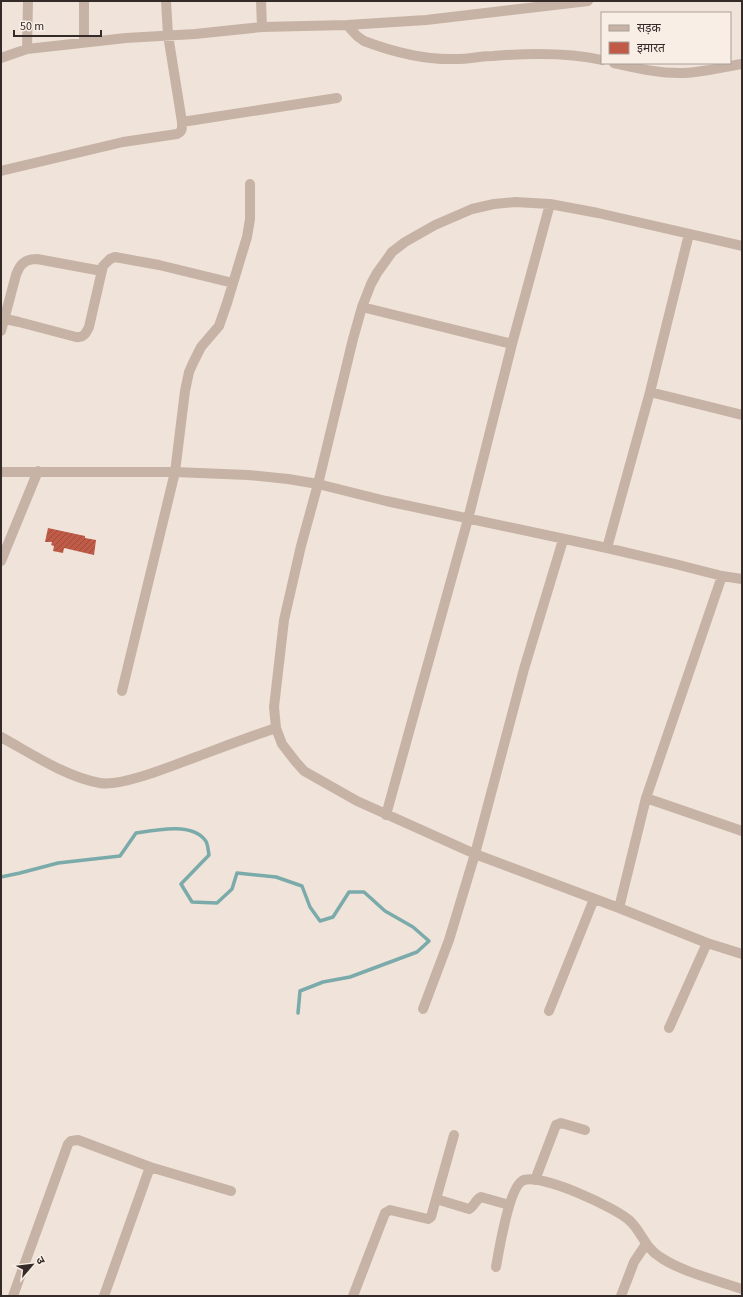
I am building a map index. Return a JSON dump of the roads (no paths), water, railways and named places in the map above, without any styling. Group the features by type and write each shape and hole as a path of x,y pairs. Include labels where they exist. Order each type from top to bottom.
{"street":[{"path":"28,1 28,49"},
{"path":"84,1 84,43"},
{"path":"1,171 123,142 177,134 182,129 168,35 166,1"},
{"path":"261,1 262,26"},
{"path":"1,58 28,49 84,43 195,34 262,26 347,25 426,20 588,1"},
{"path":"347,25 364,41 418,56 457,59 543,54 577,56 601,60"},
{"path":"618,64 645,70 684,73 706,71 742,64"},
{"path":"182,122 337,98"},
{"path":"122,691 175,472 185,391 189,372 201,347 219,326 233,283 249,228 250,184"},
{"path":"742,246 550,204 515,202 472,208 435,225 405,242 392,252 377,273 362,307 301,546 284,620 274,707 276,728 282,744 296,762 304,771 357,801 475,854 707,943 742,954"},
{"path":"386,815 468,519 512,344 550,204"},
{"path":"607,548 650,392 689,234"},
{"path":"3,319 76,337 82,336 85,334 89,326 105,262 115,257 158,265 233,283"},
{"path":"1,330 19,267 23,262 30,259 37,259 102,271"},
{"path":"362,307 512,344"},
{"path":"650,392 742,415"},
{"path":"1,561 38,471"},
{"path":"1,472 175,472 248,474 318,484 386,501 563,540 607,548 722,576 742,579"},
{"path":"423,1009 449,940 475,854 524,669 563,540"},
{"path":"619,908 646,798 722,576"},
{"path":"1,737 67,773 102,784 111,784 160,771 276,728"},
{"path":"646,798 742,830"},
{"path":"549,1011 594,899"},
{"path":"669,1028 707,943"},
{"path":"535,1180 556,1125 561,1123 585,1130"},
{"path":"353,1296 385,1213 390,1210 428,1219 431,1217 454,1135"},
{"path":"13,1296 68,1144 72,1141 78,1140 150,1167 231,1191"},
{"path":"104,1296 150,1167"},
{"path":"496,1267 509,1205 520,1183 527,1179 549,1182 574,1191 617,1212 631,1222 652,1252 660,1258 742,1289"},
{"path":"436,1199 465,1208 470,1208 480,1197 509,1205"},
{"path":"621,1296 634,1262 646,1244"}],"waterway":[{"path":"1,877 58,863 120,856 136,833 163,829 182,829 199,834 206,841 209,855 181,884 192,902 217,903 232,889 237,873 276,877 302,886 310,907 320,921 333,917 349,892 364,892 385,911 413,927 429,941 417,952 350,977 323,982 300,991 298,1013"}]}
